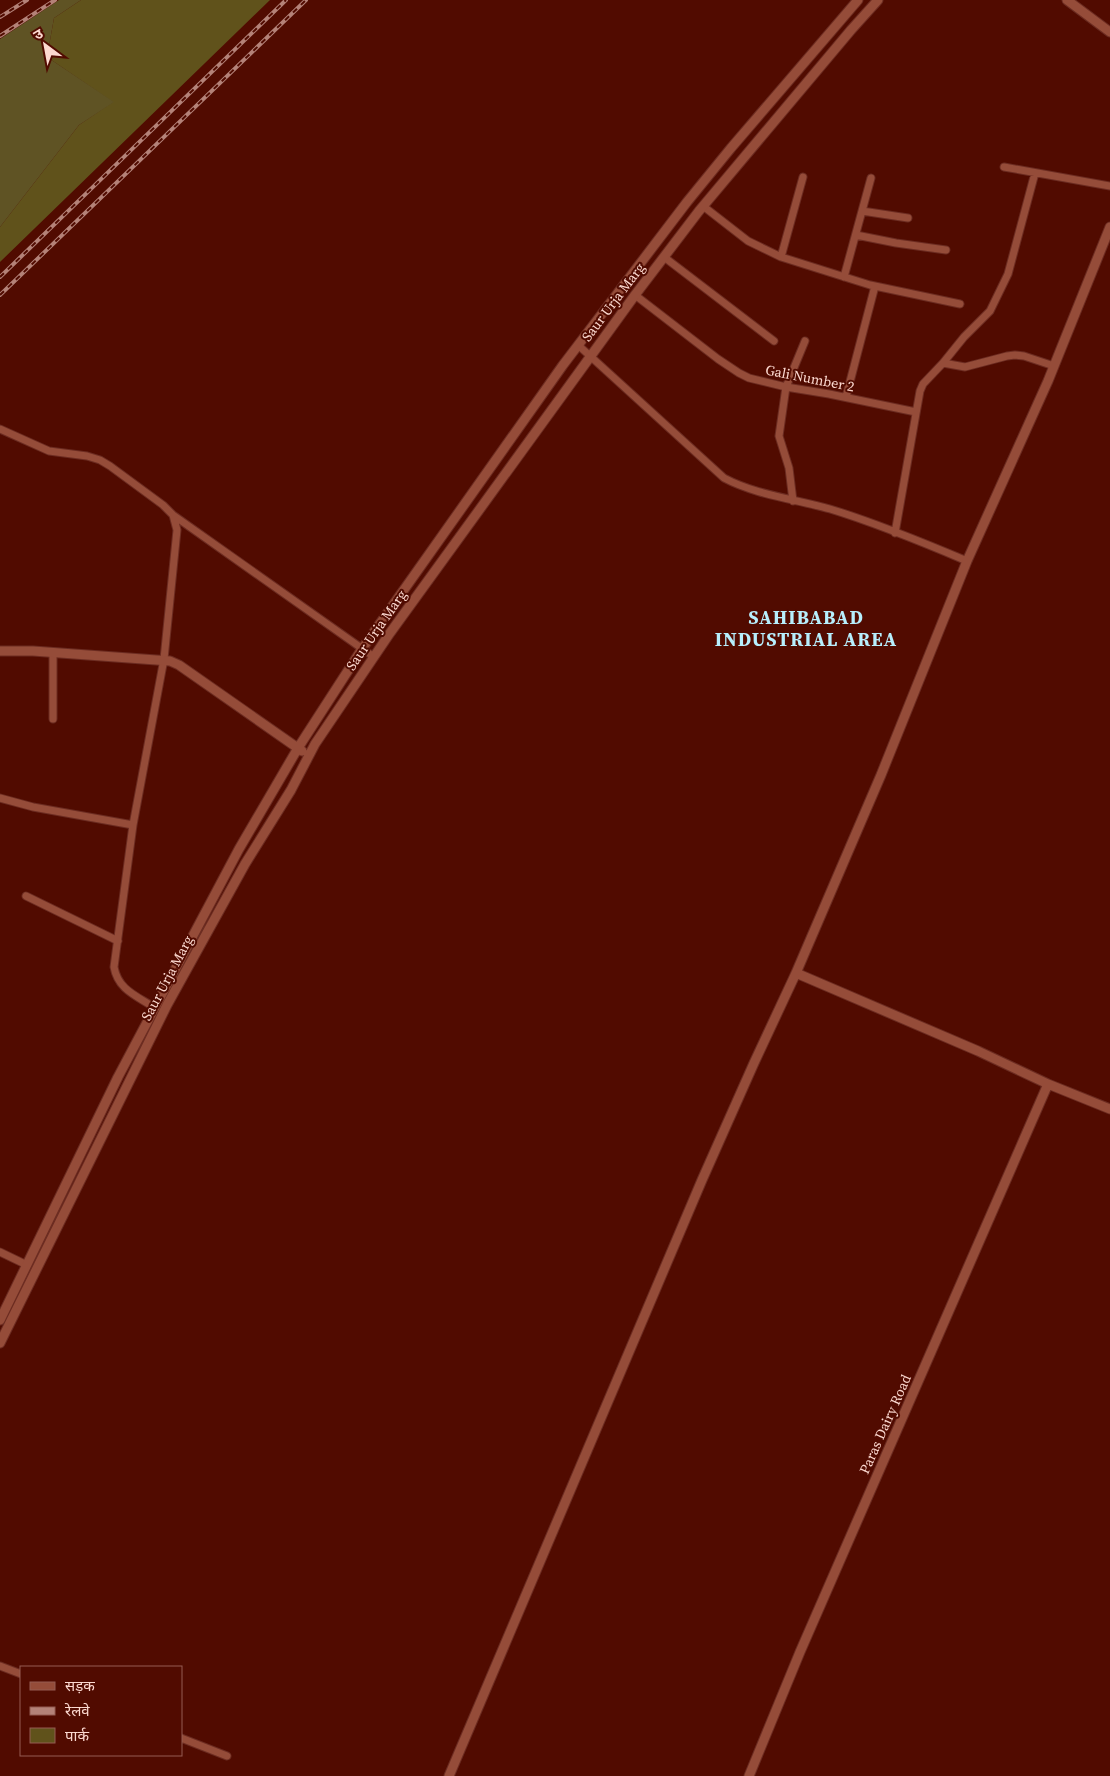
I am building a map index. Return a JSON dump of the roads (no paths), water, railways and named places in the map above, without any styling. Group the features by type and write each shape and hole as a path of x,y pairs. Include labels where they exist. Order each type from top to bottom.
{"street":[{"name":"Saur Urja Marg","path":"0,1320 118,1077 239,849 298,748 362,649 578,345 687,202 858,0"},
{"name":"Saur Urja Marg","path":"0,1343 167,1005 245,864 291,790 308,756 374,657 635,295 703,206 878,0"},
{"path":"1068,0 1110,32"},
{"path":"750,126 762,135"},
{"path":"1004,167 1110,186"},
{"path":"896,533 917,401 923,384 943,364 964,337 990,312 1008,274 1035,173"},
{"path":"781,257 803,177"},
{"path":"844,277 870,178"},
{"path":"703,206 748,241 781,257 875,286 960,304"},
{"path":"862,211 908,218"},
{"path":"449,1776 702,1180 796,973 881,775 966,561 1054,366 1110,227"},
{"path":"856,235 946,250"},
{"path":"664,257 774,341"},
{"path":"846,397 875,286"},
{"name":"Gali Number 2","path":"635,295 738,373 759,381 786,387 846,397 916,412"},
{"path":"793,501 789,468 779,436 786,387 805,341"},
{"path":"578,345 724,478 743,486 793,501 830,509 966,561"},
{"path":"943,364 965,367 1015,355 1054,366"},
{"path":"0,429 50,451 87,456 100,460 164,505 173,515 374,657"},
{"path":"155,1008 120,984 114,968 134,825 164,659 177,530 173,515"},
{"path":"0,651 53,652 164,659 179,665 308,756"},
{"path":"53,652 53,720"},
{"path":"0,798 41,808 134,825"},
{"path":"26,896 118,942"},
{"path":"796,973 978,1051 1048,1084 1110,1109"},
{"name":"Paras Dairy Road","path":"749,1776 804,1643 1048,1084"},
{"path":"0,1252 27,1265"},
{"path":"0,1666 20,1674"},
{"path":"182,1738 227,1756"}],"railway":[{"path":"0,17 27,0"},
{"path":"0,36 55,0"},
{"path":"0,277 286,0"},
{"path":"0,295 306,0"}],"district":[{"name":"SAHIBABAD INDUSTRIAL AREA","path":"806,628"}]}
